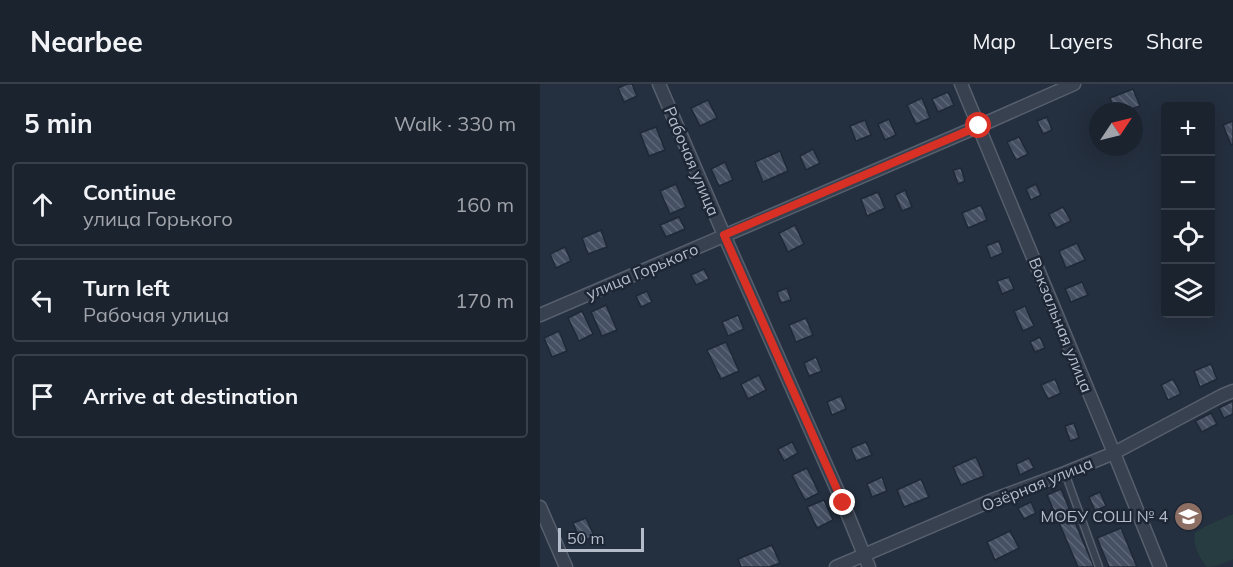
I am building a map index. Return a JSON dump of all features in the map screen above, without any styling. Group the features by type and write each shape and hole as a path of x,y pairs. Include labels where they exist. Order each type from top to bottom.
{"street":[{"name":"Рабочая улица","path":"659,84 867,561"},
{"name":"Вокзальная улица","path":"961,84 1160,567"},
{"name":"улица Горького","path":"540,315 1074,84"},
{"name":"Озёрная улица","path":"836,567 867,561 995,500 1114,453 1233,391"},
{"path":"540,507 566,567"}],"lane":[{"path":"1065,473 1099,567"}],"green space":[{"path":"1233,514 1233,559 1217,566 1207,567 1197,551 1195,533"}],"building":[{"path":"632,84 637,96 624,102 618,88"},
{"path":"1133,89 1138,102 1111,102 1110,98"},
{"path":"948,92 954,105 938,112 932,99"},
{"path":"922,98 930,118 916,124 907,105"},
{"path":"708,100 717,118 700,126 691,108"},
{"path":"1047,117 1052,130 1043,134 1037,121"},
{"path":"889,119 896,135 885,140 878,124"},
{"path":"865,120 871,135 856,141 850,126"},
{"path":"1233,121 1233,144 1231,145 1223,125"},
{"path":"656,127 665,150 649,156 640,133"},
{"path":"1019,137 1028,154 1016,160 1007,142"},
{"path":"813,149 820,163 806,170 800,156"},
{"path":"780,151 788,171 763,182 755,162"},
{"path":"725,162 733,180 719,186 711,169"},
{"path":"961,168 965,181 958,184 953,170"},
{"path":"676,184 686,207 670,214 660,191"},
{"path":"1036,184 1041,195 1031,200 1026,189"},
{"path":"905,190 912,207 902,211 895,195"},
{"path":"878,192 885,208 867,216 861,199"},
{"path":"981,205 987,220 968,228 962,213"},
{"path":"1063,207 1071,221 1056,228 1049,214"},
{"path":"679,217 685,229 666,237 660,225"},
{"path":"795,225 804,244 788,252 779,233"},
{"path":"601,230 607,247 588,254 582,238"},
{"path":"999,241 1003,253 991,258 986,246"},
{"path":"1077,243 1085,260 1066,268 1059,251"},
{"path":"565,247 571,261 556,268 550,254"},
{"path":"704,269 709,279 696,285 691,275"},
{"path":"1009,277 1014,289 1002,294 997,281"},
{"path":"1082,282 1088,295 1071,302 1065,289"},
{"path":"787,288 791,300 781,303 777,292"},
{"path":"647,291 652,302 641,307 636,296"},
{"path":"606,305 617,330 602,336 591,312"},
{"path":"1025,306 1034,326 1023,331 1014,311"},
{"path":"582,311 593,334 579,341 568,318"},
{"path":"738,315 744,329 728,336 722,322"},
{"path":"806,318 813,335 796,342 789,325"},
{"path":"559,331 567,351 552,357 544,338"},
{"path":"1040,337 1045,348 1035,352 1030,342"},
{"path":"726,342 739,371 721,379 707,350"},
{"path":"816,357 822,371 809,376 804,363"},
{"path":"1211,364 1217,379 1200,387 1194,371"},
{"path":"759,375 766,390 748,399 741,384"},
{"path":"1055,379 1061,393 1048,399 1041,385"},
{"path":"1173,379 1181,394 1168,400 1161,385"},
{"path":"841,396 846,409 832,415 827,402"},
{"path":"1233,401 1233,414 1224,418 1219,408"},
{"path":"1211,413 1217,424 1202,432 1195,421"},
{"path":"1074,423 1079,438 1070,441 1065,426"},
{"path":"792,442 798,453 784,461 778,449"},
{"path":"866,442 872,455 856,461 851,448"},
{"path":"976,457 984,476 961,485 953,467"},
{"path":"1029,458 1034,468 1020,475 1016,464"},
{"path":"807,468 819,493 805,500 792,475"},
{"path":"882,477 887,491 872,497 867,484"},
{"path":"921,479 929,497 904,507 897,490"},
{"path":"1061,489 1094,567 1078,567 1047,495"},
{"path":"1100,492 1106,506 1095,511 1089,497"},
{"path":"824,500 833,520 817,528 807,507"},
{"path":"1031,502 1036,513 1024,519 1018,508"},
{"path":"586,518 594,536 581,542 573,523"},
{"path":"1121,528 1137,567 1109,567 1097,538"},
{"path":"1010,531 1019,548 995,560 987,542"},
{"path":"772,545 780,563 769,567 741,567 738,559"}],"place":[{"name":"МОБУ СОШ № 4","path":"1189,516"}],"route":[{"path":"843,503 724,235 979,126"}]}
